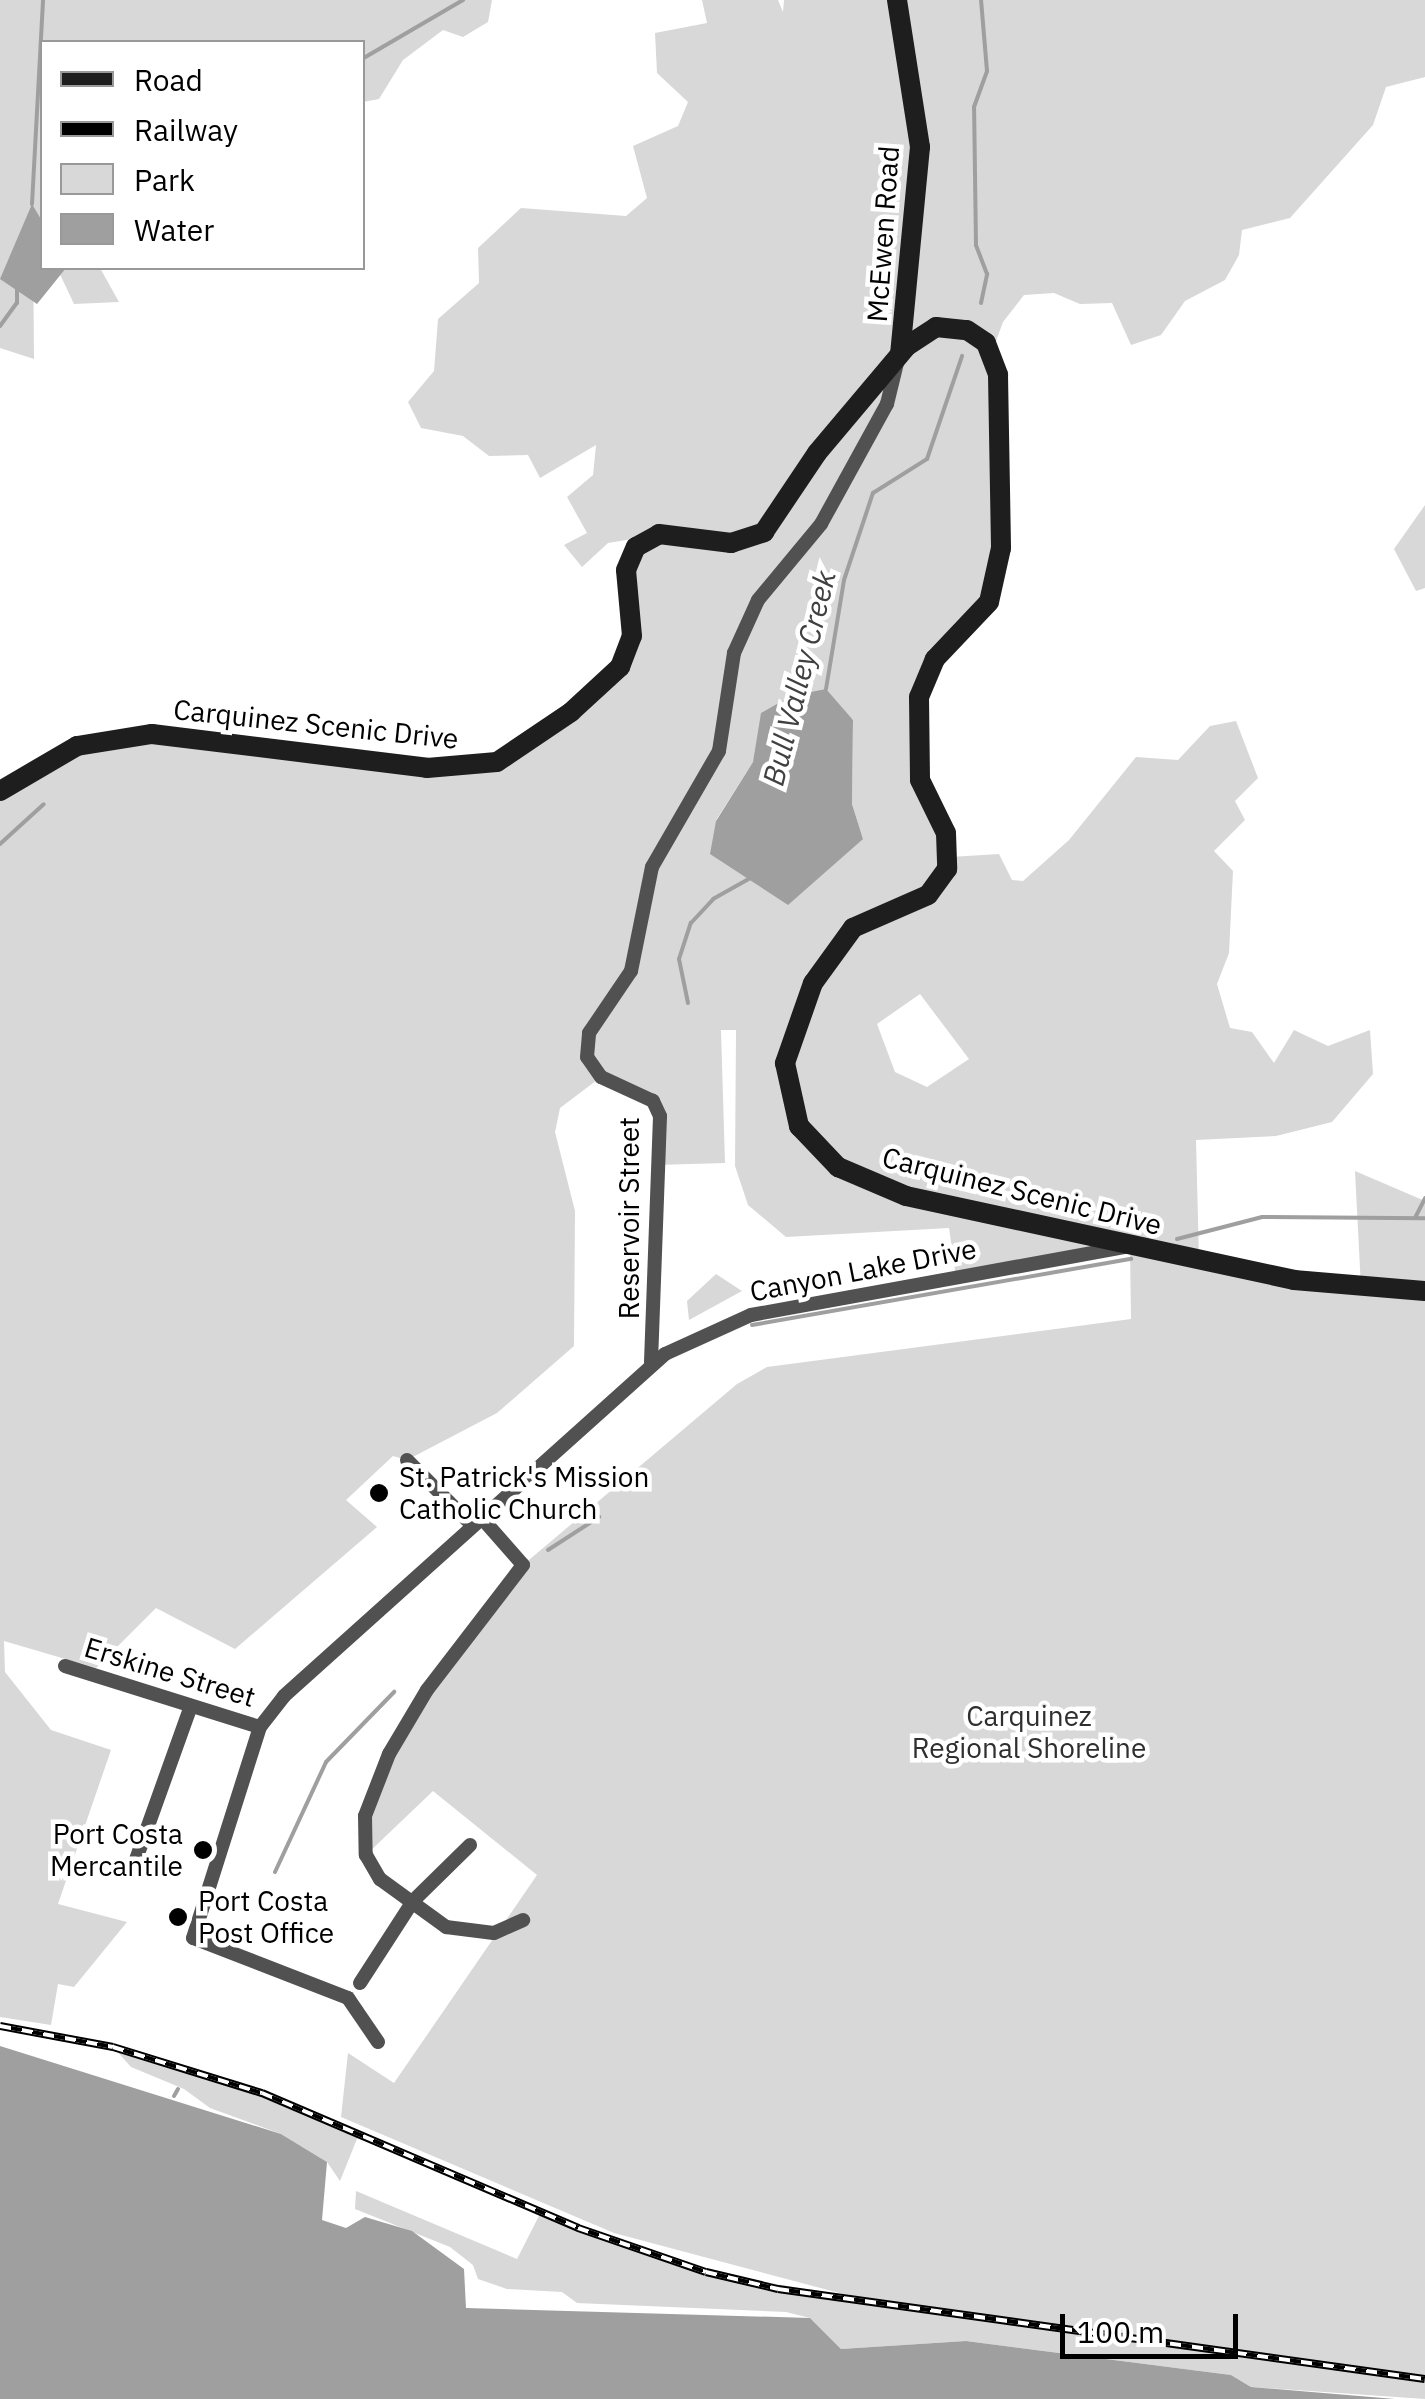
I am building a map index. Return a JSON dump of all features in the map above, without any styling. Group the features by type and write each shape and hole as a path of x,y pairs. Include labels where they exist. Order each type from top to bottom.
{"street":[{"name":"McEwen Road","path":"898,0 920,146 900,354"},
{"name":"Carquinez Scenic Drive","path":"0,790 77,746 139,735 445,770 509,756 620,667 632,636 626,570 636,547 659,534 730,543 764,532 817,453 900,354 924,332 946,325 978,335 992,352 998,374 999,579 981,613 935,659 919,697 917,764 925,794 946,833 947,869 928,895 864,920 834,950 791,1030 784,1063 788,1098 816,1150 870,1184 1130,1247 1314,1283 1425,1291"},
{"name":"Reservoir Street","path":"651,1362 660,1116 653,1101 601,1076 587,1057 589,1032 631,971 652,867 720,750 734,652 758,600 821,524 888,404 900,354"},
{"name":"Canyon Lake Drive","path":"378,2042 348,1998 193,1938 260,1727 284,1696 651,1362 750,1315 1130,1247"},
{"path":"408,1460 523,1566 427,1690 388,1754 365,1816 369,1863 380,1879 446,1927 494,1933 523,1920"},
{"name":"Erskine Street","path":"64,1666 260,1727"},
{"path":"134,1865 191,1706"},
{"path":"360,1982 414,1901 470,1845"}],"green space":[{"path":"0,0 492,0 488,22 463,37 443,30 403,60 379,99 365,102 365,40 40,40 40,249 33,242 34,359 0,348"},
{"name":"Carquinez Regional Shoreline","path":"702,0 778,0 783,12 784,0 1425,0 1425,77 1386,87 1373,125 1290,218 1242,230 1239,255 1225,280 1185,301 1161,335 1131,345 1112,303 1080,304 1054,293 1024,295 1003,322 992,352 999,579 935,659 916,748 950,857 999,854 1012,880 1023,881 1069,840 1136,757 1178,760 1210,726 1236,721 1258,778 1235,801 1245,820 1214,851 1233,871 1229,953 1217,984 1230,1028 1252,1032 1274,1063 1294,1030 1328,1046 1370,1030 1373,1074 1332,1122 1276,1136 1196,1140 1199,1260 1361,1288 1355,1171 1425,1201 1425,2399 1251,2387 1231,2375 966,2341 841,2349 810,2318 786,2312 577,2303 562,2292 507,2289 478,2279 473,2265 450,2247 355,2209 356,2191 517,2259 541,2212 706,2272 858,2298 614,2233 341,2117 348,2053 394,2083 537,1875 433,1791 366,1855 365,1816 389,1754 523,1565 737,1384 767,1367 1131,1319 1130,1248 956,1278 949,1228 786,1237 748,1205 735,1166 736,1030 721,1030 725,1163 656,1165 653,1101 601,1077 560,1108 555,1132 575,1211 574,1346 497,1413 407,1460 393,1456 346,1500 377,1527 235,1649 156,1608 96,1668 4,1641 5,1672 51,1730 111,1750 58,1904 127,1922 74,1987 58,1984 51,2025 0,2017 0,791 102,739 471,768 620,667 626,582 651,536 608,543 582,567 564,545 587,533 567,497 593,475 596,445 540,478 528,455 489,456 463,436 421,428 408,402 434,371 438,319 479,283 478,248 521,208 626,216 647,198 633,146 678,126 688,102 657,73 655,33 707,23","holes":["853,719 852,804 863,839 716,820 753,762","920,994 969,1059 927,1087 895,1072 877,1024"]},
{"path":"58,270 101,270 119,302 74,304"},
{"path":"1425,505 1425,588 1416,591 1394,549"},
{"path":"716,1274 742,1291 689,1320 687,1301"},
{"path":"113,2047 262,2093 359,2134 340,2181 327,2162 281,2134 210,2108 184,2089 131,2067"}],"water":[{"path":"32,204 40,218 40,270 64,270 37,304 0,279"},
{"path":"826,689 853,720 852,804 863,839 788,905 710,854 716,821 753,762 761,713 791,696"},
{"path":"0,2046 281,2134 327,2162 322,2220 346,2228 365,2217 412,2231 464,2269 466,2308 810,2318 841,2349 966,2341 1231,2375 1251,2387 1395,2399 0,2399"}],"waterway":[{"path":"41,40 43,0"},
{"path":"365,57 463,0"},
{"name":"Bull Valley Creek","path":"981,0 987,71 974,107 976,245 987,274 981,303"},
{"path":"32,204 40,56"},
{"path":"0,326 17,303 17,282"},
{"name":"Bull Valley Creek","path":"826,689 844,580 873,493 927,459 962,356"},
{"path":"0,844 44,804"},
{"name":"Bull Valley Creek","path":"688,1003 679,959 691,923 713,899 752,877"},
{"path":"1416,1216 1425,1198"},
{"path":"1177,1239 1262,1217 1425,1218"},
{"path":"752,1325 1131,1259"},
{"name":"Bull Valley Creek","path":"548,1550 599,1517"},
{"name":"Bull Valley Creek","path":"275,1872 326,1762 394,1692"},
{"name":"Bull Valley Creek","path":"174,2096 178,2089"}],"railway":[{"path":"0,2026 113,2047 262,2093 578,2228 706,2272 778,2289 1425,2379"}],"place":[{"name":"St. Patrick's Mission Catholic Church","path":"379,1493"},
{"name":"Port Costa Mercantile","path":"203,1850"},
{"name":"Port Costa Post Office","path":"178,1917"}]}
